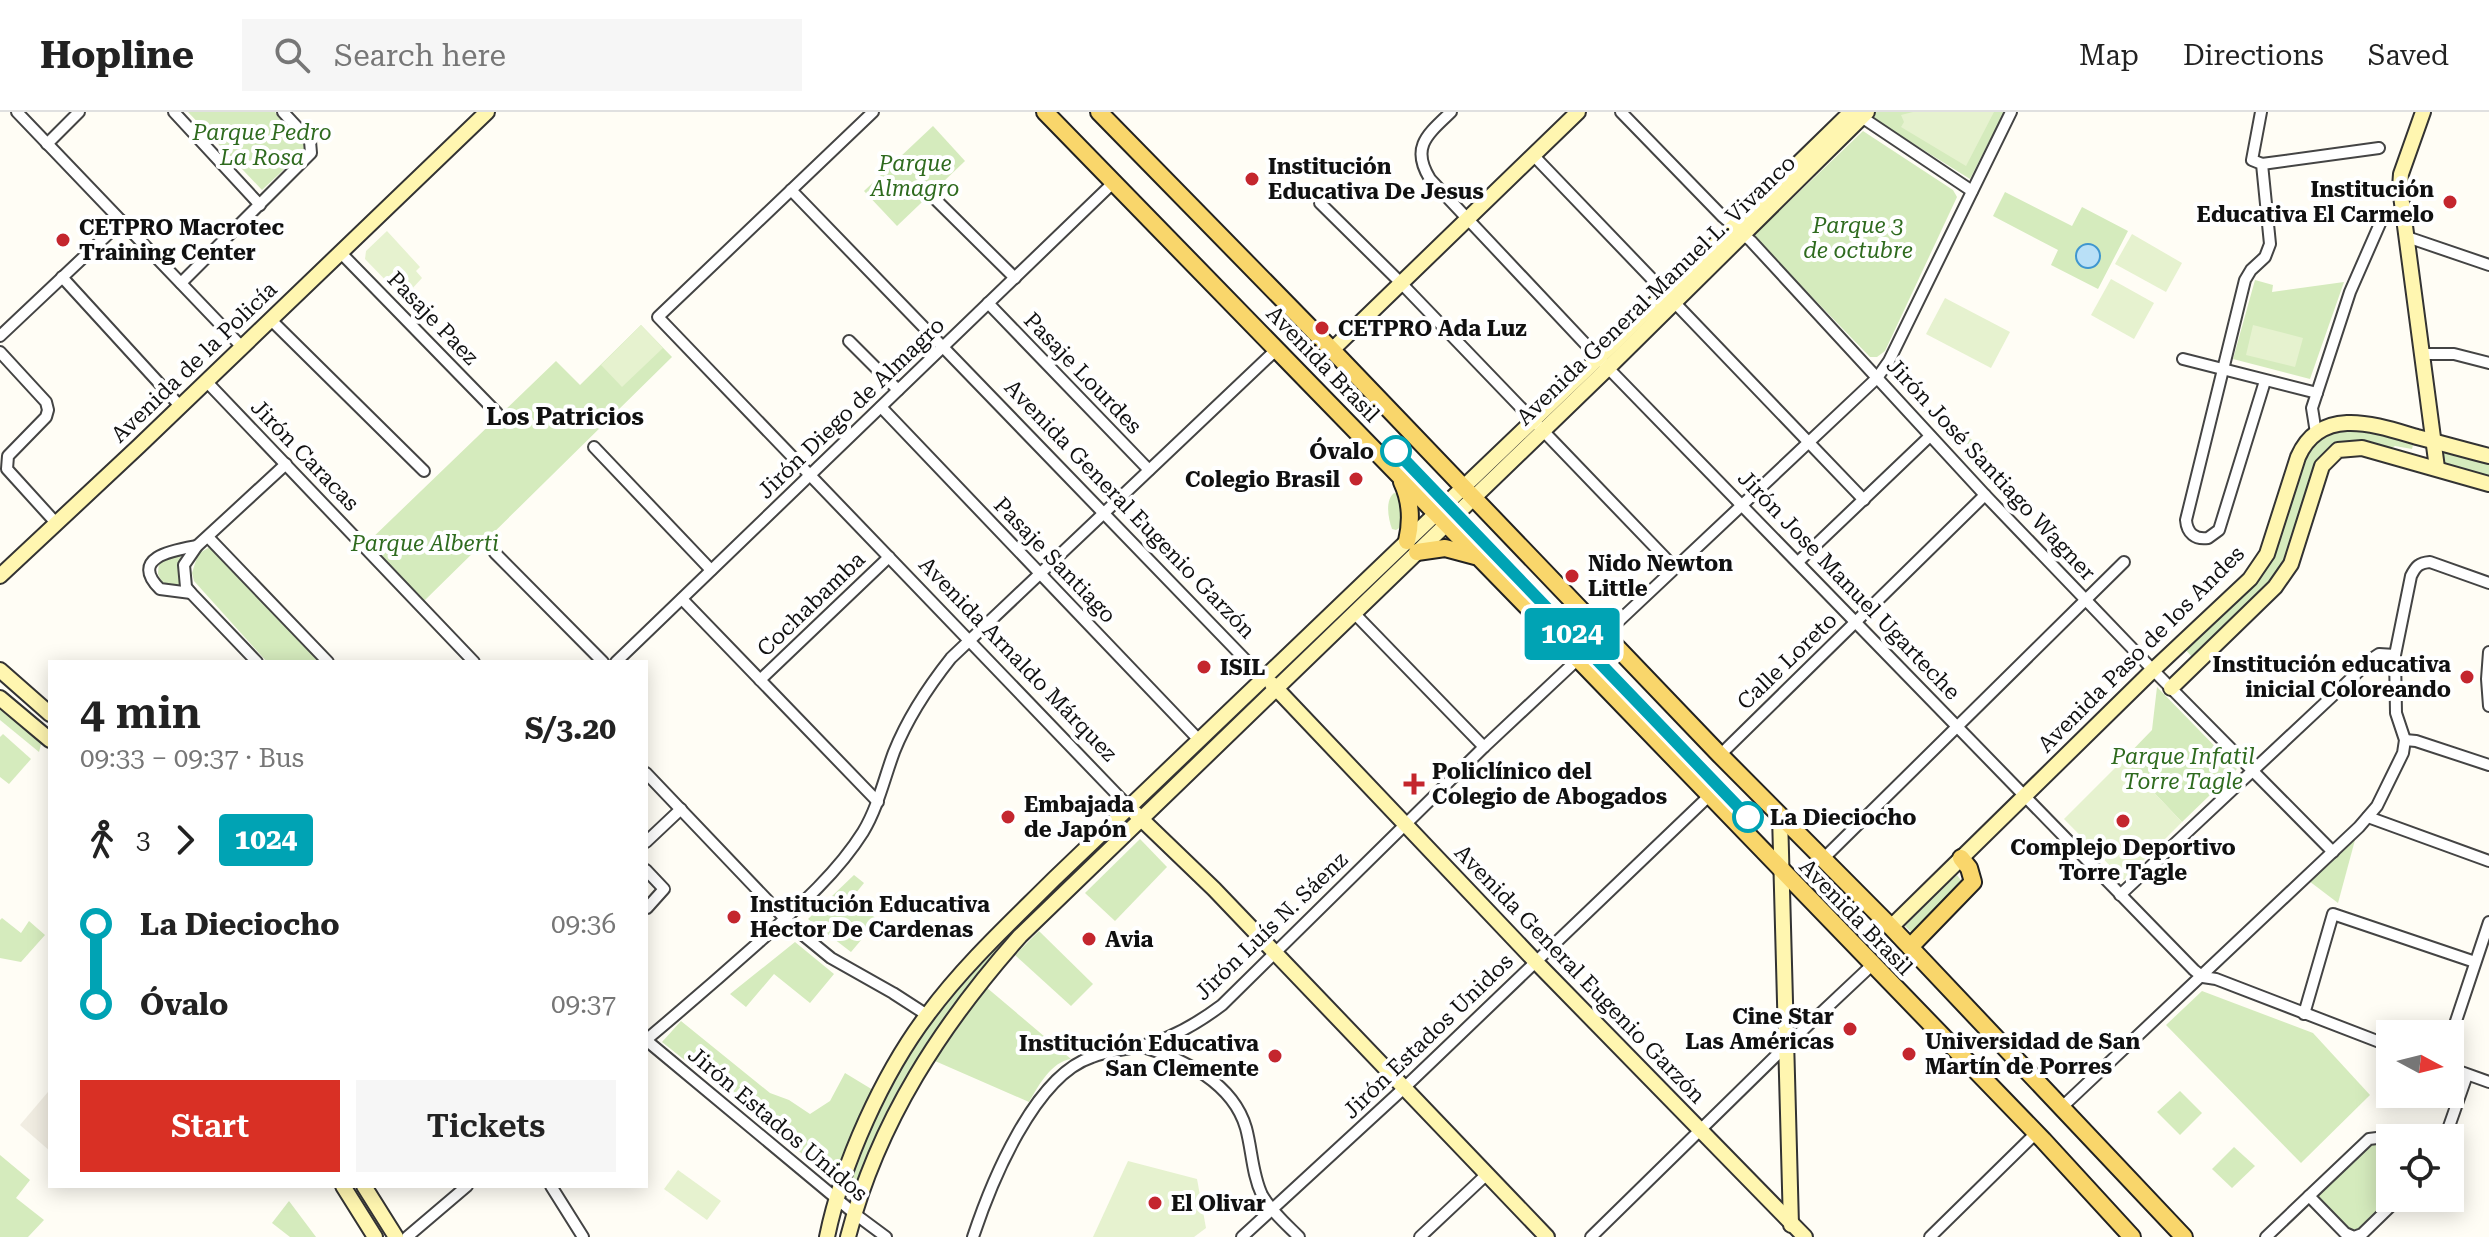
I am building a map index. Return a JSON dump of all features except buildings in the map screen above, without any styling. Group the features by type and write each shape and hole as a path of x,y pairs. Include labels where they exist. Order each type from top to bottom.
{"main road":[{"name":"Avenida Brasil","path":"1045,112 1278,348 2036,1133 2132,1237"},
{"name":"Avenida Brasil","path":"1099,112 1720,755 1891,927 2184,1237"},
{"path":"1397,474 1410,506 1412,546 1450,549 1480,559"},
{"path":"1910,947 1973,882 1969,868 1961,858"}],"street":[{"path":"17,112 241,346"},
{"path":"47,144 79,112"},
{"path":"174,112 260,205"},
{"path":"181,283 311,153 310,141 283,112"},
{"name":"Avenida de la Policía","path":"0,576 487,112"},
{"path":"791,190 873,112"},
{"name":"Jirón Jose Manuel Ugarteche","path":"1451,112 1422,146 1423,168 1430,179 1603,363 2203,977"},
{"path":"1332,350 1578,112"},
{"name":"Jirón José Santiago Wagner","path":"1621,112 1740,231 1985,495 2153,670 2333,852"},
{"path":"1604,635 1877,378 1889,361 2011,112"},
{"path":"2261,112 2252,160 2262,164 2379,148"},
{"path":"2423,112 2401,174 2400,188 2437,468"},
{"path":"1859,113 1972,191"},
{"name":"Avenida General Manuel L. Vivanco","path":"1412,546 1859,113"},
{"path":"1534,156 1864,500"},
{"path":"2262,164 2270,244 2265,257 2245,280 2186,520 2188,529 2198,538 2208,538 2219,530 2265,381"},
{"name":"Jirón Diego de Almagro","path":"618,660 1113,183"},
{"name":"Avenida Arnaldo Márquez","path":"791,190 658,317 1547,1237"},
{"name":"Avenida General Eugenio Garzón","path":"791,190 1264,679 1277,687 1535,961 1700,1129 1791,1230 1805,1237"},
{"path":"932,196 1015,278"},
{"path":"1320,203 1675,568"},
{"path":"2382,219 2350,292 2312,408 2316,433 2336,425 2364,422 2489,456"},
{"path":"0,336 122,221"},
{"path":"2407,237 2489,265"},
{"name":"Pasaje Paez","path":"340,252 497,413"},
{"path":"62,277 180,406"},
{"name":"Pasaje Lourdes","path":"988,303 1149,470"},
{"path":"270,319 424,471"},
{"path":"849,341 898,390"},
{"path":"648,1038 785,919 849,852 878,802 908,721 927,688 969,640 1278,348"},
{"path":"0,352 46,402 48,410 46,417 8,456 7,469 56,523"},
{"path":"2422,354 2454,354 2489,363"},
{"path":"2183,359 2317,393"},
{"name":"Jirón Caracas","path":"206,381 469,660"},
{"name":"Pasaje Santiago","path":"881,407 1200,741"},
{"name":"Avenida Paso de los Andes","path":"1891,927 2250,579 2267,554 2303,444 2316,433"},
{"path":"1798,562 1930,436"},
{"path":"594,447 711,570"},
{"path":"2171,688 2283,577 2291,564 2322,466 2338,450 2362,448 2489,484"},
{"path":"255,660 186,587 184,565 197,546 286,464"},
{"name":"Calle Loreto","path":"1720,755 1985,495"},
{"path":"208,537 326,660"},
{"path":"191,593 160,589 152,579 151,566 153,560 164,552 197,546"},
{"path":"848,1237 874,1161 897,1112 925,1059 960,1007 1020,936 1354,613 1412,546"},
{"path":"827,1237 838,1199 878,1097 927,1015 972,961 1264,679 1412,546"},
{"path":"495,553 601,660"},
{"name":"Cochabamba","path":"760,680 889,557"},
{"path":"1823,859 2124,562"},
{"path":"2061,1108 2203,977 2377,806 2403,753 2405,740 2396,713 2395,655 2411,576 2421,563 2430,562 2489,583"},
{"path":"682,599 878,802"},
{"path":"1354,613 1484,747"},
{"path":"2489,652 2489,706"},
{"path":"2120,895 2373,658 2379,654 2395,655"},
{"name":"Jirón Luís N. Sáenz","path":"973,1237 1001,1167 1037,1102 1055,1079 1090,1057 1170,1036 1222,1005 1404,824 1578,659"},
{"path":"0,673 48,712"},
{"path":"0,688 6,682 15,683"},
{"path":"0,698 48,738"},
{"path":"2405,740 2489,765"},
{"path":"649,782 681,809 785,919 831,958 927,1015"},
{"name":"Jirón Estados Unidos","path":"1242,1237 1404,1088 1709,796"},
{"path":"648,840 681,809"},
{"path":"1780,815 1791,1230"},
{"path":"2368,817 2489,861"},
{"path":"648,872 664,888 648,907"},
{"path":"2304,1014 2333,914 2475,962"},
{"path":"2456,1020 2489,922"},
{"path":"1591,1237 1872,965"},
{"path":"2203,977 2216,979 2376,1041"},
{"name":"Jirón Estados Unidos","path":"648,1042 886,1237"},
{"path":"1141,1046 1168,1054 1200,1071 1235,1105 1244,1124 1262,1195 1299,1237"},
{"path":"2464,1074 2489,1082"},
{"path":"2450,1124 2467,1075"},
{"path":"1930,1237 2036,1133"},
{"path":"2266,1237 2369,1139 2376,1139"},
{"path":"1420,1237 1487,1174"},
{"path":"344,1188 375,1237"},
{"path":"365,1188 396,1237"},
{"path":"407,1237 465,1188"},
{"path":"552,1188 583,1237"},
{"path":"2309,1196 2345,1233 2354,1237 2362,1234 2385,1212"}],"green space":[{"name":"Parque Pedro La Rosa","path":"188,112 275,112 308,147 262,190"},
{"path":"1876,112 2004,112 1970,179 1872,118"},
{"path":"1913,112 1994,112 1966,166 1901,127 1904,122 1901,115"},
{"name":"Parque Almagro","path":"933,126 965,161 897,226 864,191"},
{"name":"Parque 3 de octubre","path":"1863,131 1953,190 1957,197 1885,351 1877,357 1870,357 1753,236"},
{"path":"2005,192 2072,226 2082,207 2128,231 2098,289 2051,265 2058,250 1993,216"},
{"path":"387,231 420,267 416,271 422,278 409,292 396,291 365,259 366,251"},
{"path":"2132,234 2182,263 2166,292 2115,264"},
{"path":"2111,279 2154,303 2134,339 2091,315"},
{"path":"2255,280 2273,285 2272,292 2344,282 2310,379 2233,359"},
{"path":"1945,298 2010,332 1991,368 1926,334"},
{"name":"Parque Alberti","path":"641,325 672,357 423,602 367,543 556,361 580,385"},
{"path":"641,325 663,348 622,387 601,365"},
{"path":"2253,325 2303,338 2295,367 2246,355"},
{"path":"1905,393 1988,451 1977,462"},
{"path":"2350,428 2414,441 2412,449 2395,446 2388,450 2335,447 2289,553 2276,575 2193,658 2183,647 2252,582 2303,457 2324,438"},
{"path":"2445,449 2489,462 2489,480 2443,466 2441,451"},
{"path":"1394,493 1398,494 1402,514 1401,527 1396,530 1392,529 1388,510"},
{"path":"213,545 324,660 265,660 194,581 192,573 198,554"},
{"path":"181,553 180,588 164,586 158,574 159,561"},
{"name":"Parque Infatil Torre Tagle","path":"2157,687 2237,769 2182,822 2123,760 2152,730"},
{"path":"0,705 42,741 39,752 0,720"},
{"path":"3,734 31,759 9,784 0,777 0,737"},
{"name":"Complejo Deportivo Torre Tagle","path":"2123,760 2182,822 2124,880 2064,819"},
{"path":"1122,824 1125,828 948,1018 859,1195 848,1188 889,1086 929,1022 1007,933"},
{"path":"1140,839 1167,867 1115,921 1085,893"},
{"path":"2355,840 2338,903 2309,881"},
{"path":"854,875 864,883 851,899 878,920 851,952 808,919"},
{"path":"1957,875 1964,884 1912,933 1905,926"},
{"path":"2,918 21,933 29,921 45,935 21,962 0,958"},
{"path":"1039,931 1093,984 1071,1006 1015,955"},
{"path":"795,942 834,974 810,1003 774,974 746,1007 730,994"},
{"path":"986,987 1071,1059 1052,1069 1029,1102 935,1061"},
{"path":"2202,991 2313,1033 2370,1095 2301,1163 2166,1025"},
{"path":"681,1021 770,1093 789,1100 810,1114 830,1101 845,1073 873,1090 835,1180 662,1042"},
{"path":"2180,1091 2202,1113 2180,1135 2157,1112"},
{"path":"2376,1144 2377,1212 2354,1233 2317,1196 2370,1145"},
{"path":"2234,1147 2255,1166 2232,1188 2212,1169"},
{"path":"0,1155 30,1180 16,1198 44,1220 28,1237 0,1237"},
{"name":"El Olivar","path":"1128,1161 1197,1179 1206,1228 1194,1237 1093,1237"},
{"path":"678,1170 721,1201 707,1220 664,1189"},
{"path":"289,1201 316,1237 290,1237 272,1223"}],"shaded area":[{"path":"48,1092 48,1149 20,1125"}],"water":[{"path":"2088,244 2097,247 2100,256 2097,265 2088,268 2079,265 2076,256 2079,247"}],"bus line":[{"name":"1024","path":"1396,451 1748,817"}],"place":[{"name":"Institución Educativa De Jesus","path":"1252,179"},
{"name":"Institución Educativa El Carmelo","path":"2450,202"},
{"name":"CETPRO Macrotec Training Center","path":"63,240"},
{"name":"CETPRO Ada Luz","path":"1322,328"},
{"name":"Óvalo","path":"1396,451"},
{"name":"Colegio Brasil","path":"1356,479"},
{"name":"Nido Newton Little","path":"1572,576"},
{"name":"ISIL","path":"1204,667"},
{"name":"Institución educativa inicial Coloreando","path":"2467,677"},
{"name":"Policlínico del Colegio de Abogados","path":"1414,784"},
{"name":"Embajada de Japón","path":"1008,817"},
{"name":"La Dieciocho","path":"1748,817"},
{"name":"Complejo Deportivo Torre Tagle","path":"2123,821"},
{"name":"Institución Educativa Hector De Cardenas","path":"734,917"},
{"name":"Avia","path":"1089,939"},
{"name":"Cine Star Las Américas","path":"1850,1029"},
{"name":"Universidad de San Martín de Porres","path":"1909,1054"},
{"name":"Institución Educativa San Clemente","path":"1275,1056"},
{"name":"El Olivar","path":"1155,1203"}],"district":[{"name":"Los Patricios","path":"565,417"}]}
